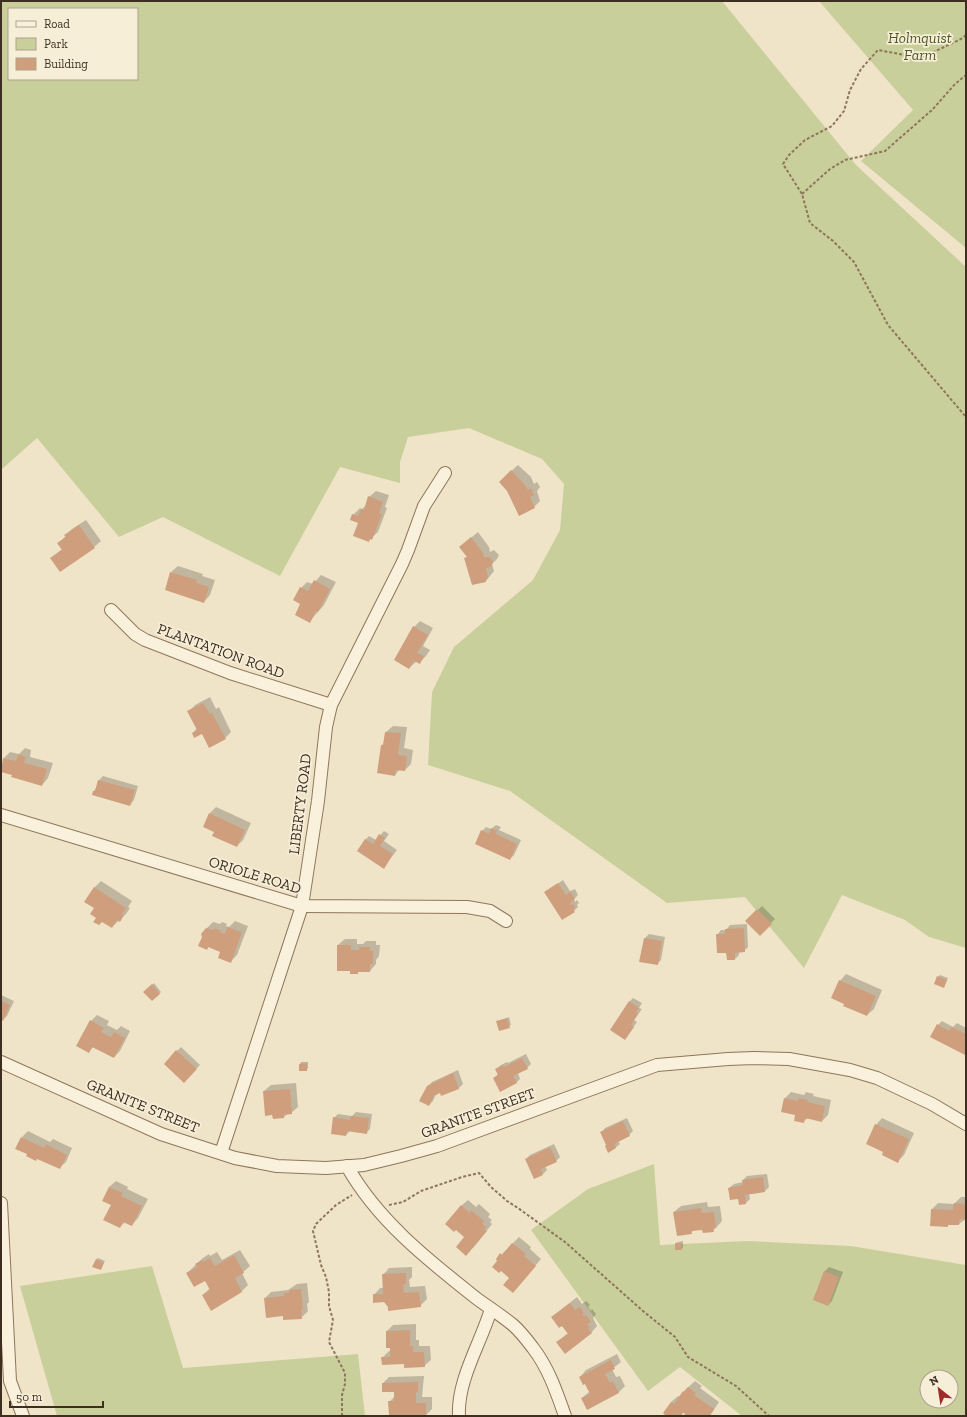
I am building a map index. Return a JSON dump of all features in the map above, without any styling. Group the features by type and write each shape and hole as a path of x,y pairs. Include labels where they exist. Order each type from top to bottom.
{"street":[{"name":"LIBERTY ROAD","path":"221,1153 302,906 318,801 326,727 331,705 402,564 424,506 445,473"},
{"name":"PLANTATION ROAD","path":"110,610 135,634 145,640 230,673 331,705"},
{"name":"ORIOLE ROAD","path":"1,815 302,906 467,907 490,911 506,921"},
{"name":"GRANITE STREET","path":"1,1062 161,1134 235,1158 277,1166 326,1168 364,1164 394,1158 437,1146 657,1065 728,1059 754,1058 789,1060 850,1070 878,1078 932,1104 966,1124"},
{"path":"346,1166 362,1190 397,1230 433,1263 513,1325 534,1349 553,1382 565,1416"},
{"path":"1,1203 10,1381 23,1416"},
{"path":"459,1416 458,1410 465,1378 486,1328 491,1309"}],"path":[{"path":"966,35 961,39 921,58 878,50 861,69 850,90 844,111 832,126 805,140 789,155 783,164 802,194 810,222 833,241 854,262 888,325 966,417"},
{"path":"802,194 830,169 845,160 885,151 932,110 955,84 966,75"},
{"path":"377,1208 403,1202 421,1191 462,1177 479,1173 491,1187 507,1201 565,1242 675,1338 688,1357 736,1386 769,1416"},
{"path":"342,1416 342,1395 345,1384 345,1373 329,1342 333,1320 329,1306 329,1292 313,1231 316,1224 336,1205 362,1190"}],"green space":[{"path":"1,1 722,1 856,165 966,267 966,948 929,937 905,920 842,895 804,968 745,897 667,903 510,791 428,765 432,692 454,647 533,580 560,530 564,484 542,459 469,428 408,437 400,462 400,483 340,467 280,576 163,517 119,537 37,438 1,470"},
{"name":"Holmquist Farm","path":"819,1 966,1 966,248 861,161 913,110"},
{"path":"654,1164 660,1245 748,1241 851,1246 966,1265 966,1416 742,1416 680,1367 648,1391 531,1230 588,1189"},
{"path":"152,1266 183,1368 358,1354 365,1416 57,1416 20,1286"}],"building":[{"path":"511,470 528,490 531,488 534,495 530,497 535,508 519,516 507,491 499,482"},
{"path":"368,496 383,502 379,513 382,514 372,540 370,539 369,542 353,536 358,523 350,520 352,514 358,516 361,509 364,510"},
{"path":"79,525 95,548 60,572 50,558 62,550 57,543 66,537 64,535"},
{"path":"471,537 483,553 484,557 490,557 493,562 491,567 486,568 488,578 486,579 486,582 472,585 464,558 467,557 459,547"},
{"path":"170,572 197,580 196,583 209,587 204,603 165,590"},
{"path":"314,580 330,589 318,612 316,611 310,623 295,615 300,604 293,600 300,587 308,591"},
{"path":"413,626 428,635 417,653 424,656 420,664 414,661 409,669 394,660"},
{"path":"203,703 210,714 212,713 226,739 209,748 202,734 194,738 192,733 197,730 187,711"},
{"path":"385,732 401,733 398,755 407,756 405,771 396,770 395,776 377,773 381,745 383,745"},
{"path":"18,754 26,757 24,763 47,769 42,786 11,777 12,775 1,772 3,758 16,761"},
{"path":"98,780 135,790 130,806 92,795 93,791 95,791"},
{"path":"209,813 245,830 237,847 212,836 214,832 203,827"},
{"path":"491,828 497,831 496,834 517,844 510,860 475,844 481,830 489,834"},
{"path":"379,834 385,838 380,846 393,854 384,869 357,851 365,839 373,844"},
{"path":"558,883 566,895 570,892 575,899 570,903 575,907 573,909 575,912 562,920 544,892"},
{"path":"94,887 126,908 122,914 124,915 120,922 117,920 112,928 102,922 99,925 93,922 96,918 90,914 94,908 84,902"},
{"path":"757,909 772,924 760,936 745,921"},
{"path":"227,927 242,932 231,963 218,958 220,952 208,947 207,950 198,946 202,937 201,934 206,928 214,930 215,928 225,934"},
{"path":"744,928 745,952 735,953 735,960 727,960 726,953 717,953 716,934 725,934 725,929"},
{"path":"644,938 662,941 658,965 639,962"},
{"path":"337,945 351,945 351,950 359,950 359,947 370,947 370,951 373,951 373,964 370,964 370,972 350,974 350,971 337,971"},
{"path":"937,976 947,980 944,988 934,984"},
{"path":"839,980 876,996 867,1016 843,1006 844,1004 831,998"},
{"path":"152,984 160,994 152,1001 143,992"},
{"path":"1,1001 10,1005 3,1021 1,1020"},
{"path":"629,1001 639,1008 636,1012 638,1014 631,1025 634,1027 625,1040 610,1030"},
{"path":"507,1018 510,1028 499,1031 496,1021"},
{"path":"90,1020 104,1028 101,1032 111,1037 114,1032 125,1038 114,1058 92,1047 89,1053 76,1046"},
{"path":"937,1024 949,1031 952,1027 966,1034 965,1055 930,1037"},
{"path":"176,1050 197,1069 184,1083 164,1064"},
{"path":"522,1058 528,1069 513,1076 517,1083 500,1092 493,1078 498,1075 495,1069 503,1065 504,1067"},
{"path":"307,1063 307,1071 299,1071 299,1064"},
{"path":"453,1073 459,1089 441,1096 440,1093 434,1096 429,1106 419,1101 427,1086"},
{"path":"290,1089 292,1114 284,1115 284,1118 273,1119 272,1115 265,1116 263,1091"},
{"path":"784,1098 798,1101 798,1098 808,1100 807,1102 825,1106 822,1122 805,1118 804,1123 794,1121 795,1115 781,1112"},
{"path":"351,1116 369,1118 367,1134 347,1131 346,1136 331,1134 333,1117 350,1120"},
{"path":"623,1121 630,1136 614,1144 616,1148 608,1153 600,1132"},
{"path":"875,1124 909,1139 898,1163 882,1155 883,1152 866,1144"},
{"path":"21,1137 44,1148 46,1144 67,1155 60,1169 37,1159 36,1161 26,1156 27,1154 15,1149"},
{"path":"550,1147 557,1162 541,1169 543,1175 534,1179 525,1159"},
{"path":"763,1177 765,1192 745,1195 746,1204 739,1205 738,1199 730,1200 728,1188 743,1185 742,1180"},
{"path":"109,1187 123,1193 121,1196 142,1206 132,1226 123,1222 120,1228 103,1220 111,1205 102,1201"},
{"path":"954,1203 966,1204 966,1220 960,1219 959,1225 948,1225 948,1227 930,1226 931,1209 953,1210"},
{"path":"461,1205 470,1213 471,1210 484,1221 482,1224 486,1227 484,1229 487,1231 466,1256 456,1247 464,1237 456,1230 454,1232 445,1224"},
{"path":"701,1208 702,1213 714,1212 716,1228 713,1228 714,1232 703,1233 702,1230 691,1231 692,1234 677,1236 673,1212"},
{"path":"512,1243 526,1254 524,1256 536,1266 513,1293 503,1285 509,1278 501,1271 499,1273 492,1267 497,1261 496,1259 500,1253 502,1255"},
{"path":"675,1243 681,1243 682,1250 675,1250"},
{"path":"234,1255 244,1273 235,1278 242,1292 211,1311 202,1295 210,1290 205,1281 194,1287 186,1273 197,1267 195,1264 202,1260 203,1262 210,1258 215,1266"},
{"path":"96,1259 104,1263 101,1270 92,1267"},
{"path":"824,1271 839,1277 828,1306 813,1300"},
{"path":"406,1273 406,1284 403,1285 404,1293 419,1292 421,1307 388,1311 388,1307 384,1302 373,1303 373,1294 383,1294 382,1274"},
{"path":"301,1289 303,1310 301,1310 302,1319 283,1320 283,1316 266,1318 264,1298 284,1296 284,1293 290,1292 289,1290"},
{"path":"570,1303 575,1310 580,1307 584,1313 582,1314 584,1316 586,1315 591,1322 587,1324 590,1328 588,1329 592,1333 565,1354 556,1342 568,1334 562,1326 559,1328 551,1317"},
{"path":"410,1330 410,1346 413,1346 413,1352 424,1352 425,1367 404,1368 404,1364 382,1365 381,1357 390,1357 390,1348 386,1348 386,1331"},
{"path":"611,1360 615,1369 605,1374 610,1383 613,1381 619,1393 587,1410 581,1398 590,1394 585,1384 583,1385 579,1377"},
{"path":"418,1382 416,1403 426,1403 426,1416 389,1416 388,1401 394,1401 394,1392 382,1392 382,1383"},
{"path":"688,1387 696,1393 694,1395 714,1409 709,1416 683,1416 685,1414 683,1412 681,1416 666,1416 663,1413 671,1402 674,1404 683,1391 684,1392"}]}
